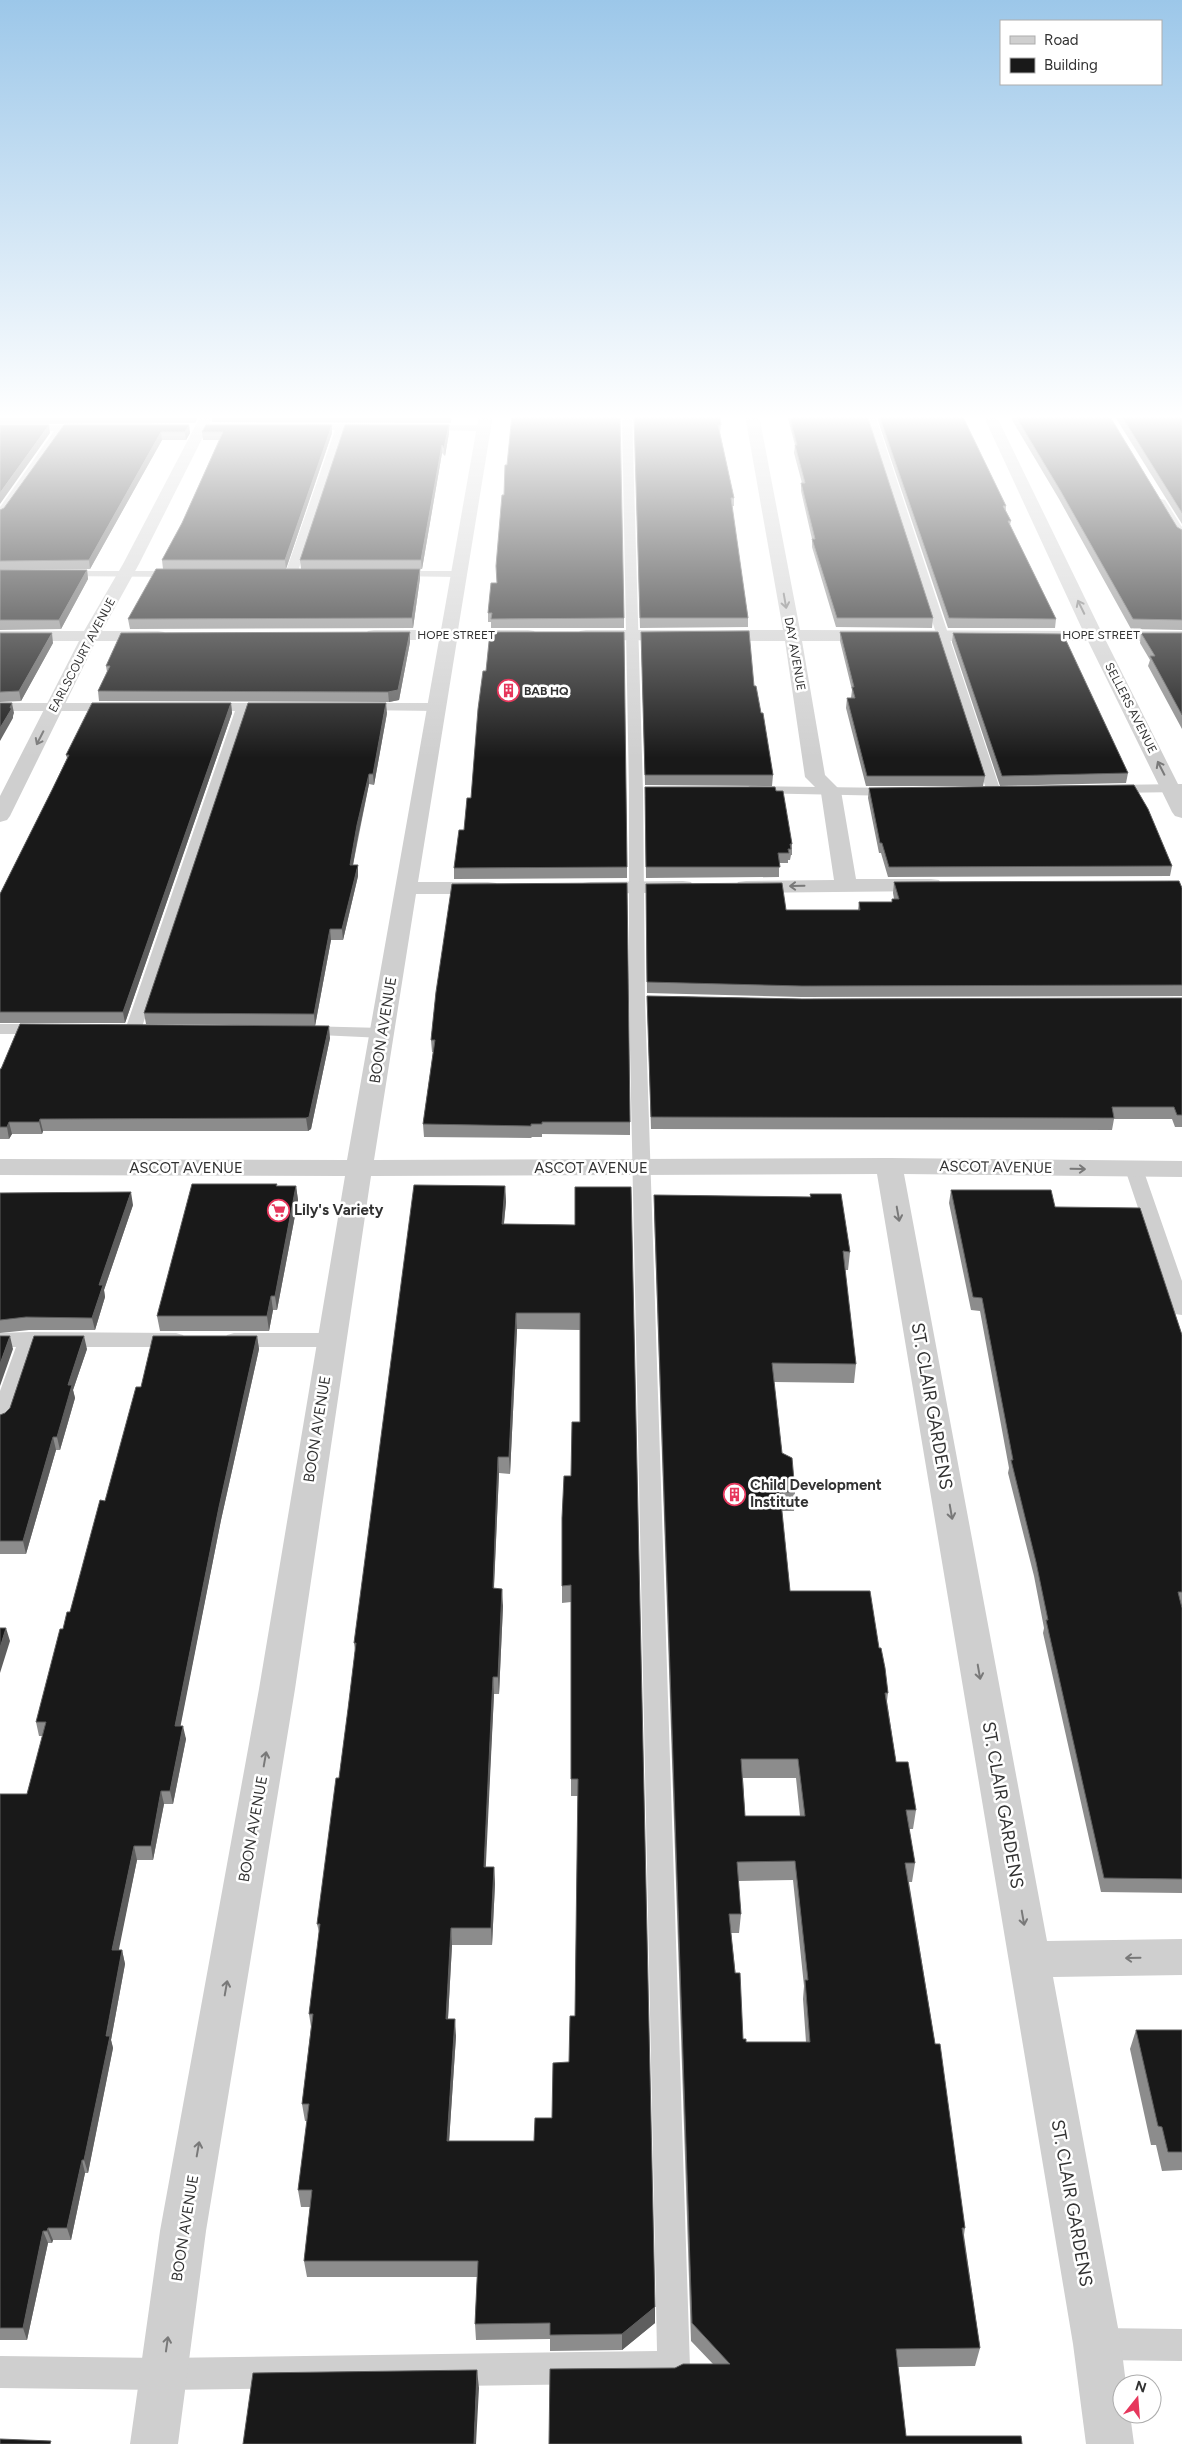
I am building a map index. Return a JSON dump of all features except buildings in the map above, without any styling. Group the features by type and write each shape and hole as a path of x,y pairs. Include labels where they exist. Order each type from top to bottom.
{"street":[{"name":"EARLSCOURT AVENUE","path":"0,816 90,636 149,529"},
{"name":"BOON AVENUE","path":"154,2444 162,2374 183,2231 277,1689 331,1340 466,529"},
{"name":"DAY AVENUE","path":"773,529 815,778 832,791"},
{"name":"SELLERS AVENUE","path":"1043,529 1094,635 1177,788 1182,812"},
{"name":"HOPE STREET","path":"574,635 943,634 1182,636"},
{"name":"HOPE STREET","path":"359,635 544,635"},
{"path":"0,636 180,636"},
{"path":"832,791 846,885"},
{"path":"568,888 955,885"},
{"path":"407,888 511,888"},
{"name":"ASCOT AVENUE","path":"0,1168 889,1166 1182,1169"},
{"name":"ST. CLAIR GARDENS","path":"889,1166 1097,2344 1110,2444"},
{"path":"1030,1959 1182,1957"}],"lane":[{"path":"291,574 306,529"},
{"path":"0,2372 162,2374 674,2367 637,1000 635,888 641,791 632,635 630,529"},
{"path":"908,529 994,792"},
{"path":"49,574 186,574"},
{"path":"386,574 458,574"},
{"path":"0,707 128,707"},
{"path":"195,707 282,707"},
{"path":"133,1030 243,707"},
{"path":"351,707 437,707"},
{"path":"1100,790 1177,788"},
{"path":"734,790 907,792"},
{"path":"637,1000 656,1001"},
{"path":"0,1029 57,1029"},
{"path":"114,1030 153,1030"},
{"path":"292,1031 383,1033"},
{"path":"1134,1169 1182,1309"},
{"path":"0,1420 29,1339"},
{"path":"0,1340 331,1340"},
{"path":"1097,2344 1182,2345"}],"place":[{"name":"BAB HQ","path":"508,691"},
{"name":"Lily's Variety","path":"278,1210"},
{"name":"Child Development Institute","path":"734,1494"}]}
